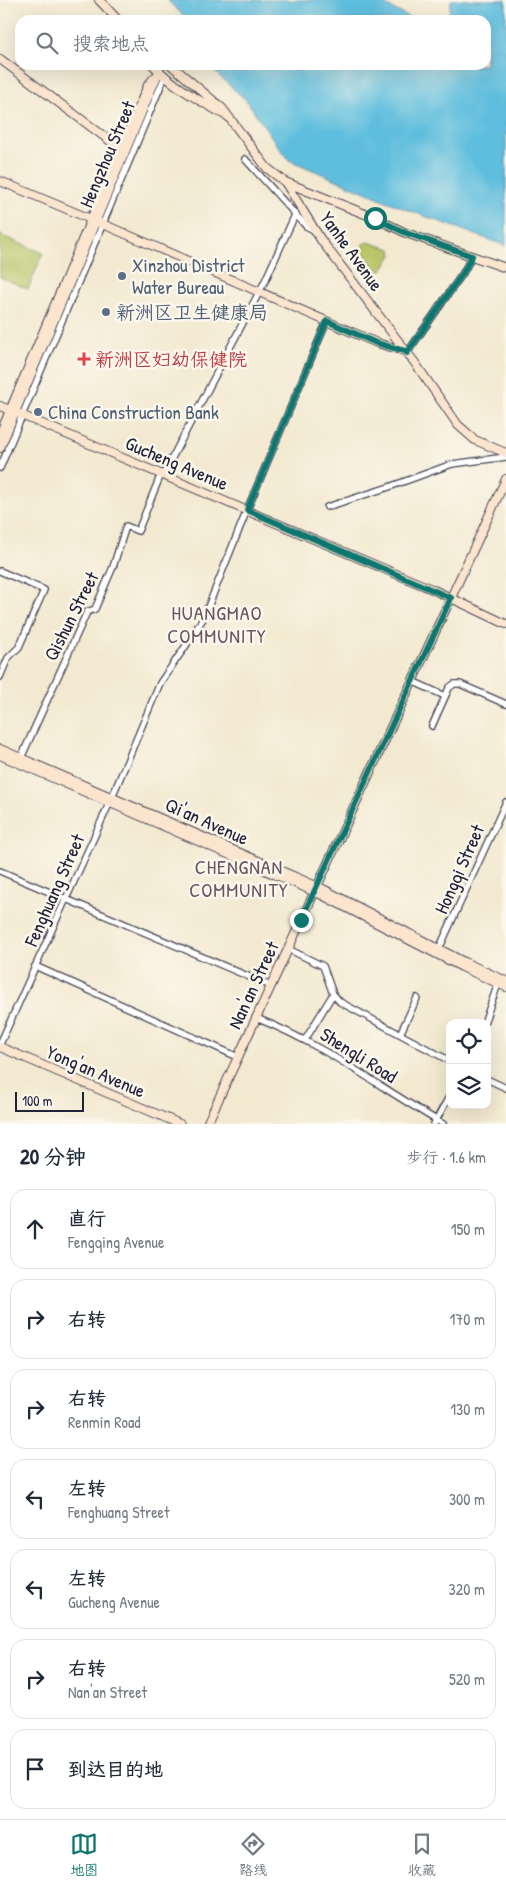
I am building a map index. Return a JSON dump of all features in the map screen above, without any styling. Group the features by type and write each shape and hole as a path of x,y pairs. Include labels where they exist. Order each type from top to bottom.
{"main road":[{"path":"99,0 114,15"},
{"path":"109,10 112,15"},
{"path":"0,59 121,149"},
{"path":"158,70 196,99 229,117"},
{"name":"Yanhe Avenue","path":"177,70 212,99 229,117 267,168 284,182 316,231 462,429 480,443 506,453"},
{"name":"Hengzhou Street","path":"97,221 121,149 148,85 162,74"},
{"name":"Hengzhou Street","path":"0,448 162,74"},
{"path":"0,181 97,221 376,343 406,352"},
{"path":"284,182 375,218 406,233 506,268"},
{"name":"Gucheng Avenue","path":"0,406 247,510 451,598 506,624"},
{"name":"Hengzhou Street","path":"0,434 16,412"},
{"name":"Nan'an Street","path":"207,1124 506,479"},
{"name":"Qi'an Avenue","path":"0,749 111,800"},
{"name":"Qi'an Avenue","path":"0,755 111,800 316,889 439,949 503,984"},
{"name":"Qi'an Avenue","path":"316,889 462,967 503,984"},
{"name":"Yong'an Avenue","path":"0,1046 180,1124"}],"street":[{"path":"245,159 295,215 306,226 316,231"},
{"name":"Qishun Street","path":"21,758 87,612 95,609 113,567 126,526 138,531 162,474 259,292 295,215"},
{"path":"0,468 16,412 97,221"},
{"path":"406,352 463,273 472,256"},
{"name":"Fenghuang Street","path":"0,1046 111,800 160,682 186,647 204,617 327,321"},
{"path":"327,508 452,464 506,457"},
{"path":"0,571 44,590 19,646 8,658 0,677"},
{"path":"412,681 445,696"},
{"path":"432,726 451,685 458,684 506,704"},
{"name":"Hongqi Street","path":"439,949 506,802"},
{"path":"0,871 271,986"},
{"path":"288,949 324,966 333,994 340,1002 446,1059"},
{"path":"35,966 238,1057"},
{"path":"486,1019 503,984"},
{"path":"305,1040 333,994"},
{"path":"400,1034 417,998"},
{"name":"Shengli Road","path":"256,1018 305,1040 435,1122 443,1124"},
{"path":"491,1081 506,1088"},
{"path":"435,1122 446,1102"}],"green space":[{"path":"0,235 43,253 28,289 0,277"},
{"path":"368,242 391,249 392,255 381,271 376,270 362,251 363,244"}],"water":[{"path":"167,0 376,0 404,15 183,15"},
{"path":"451,0 506,0 506,246 408,210 289,160 246,100 213,70 491,70 491,15 449,15"}],"place":[{"name":"Xinzhou District Water Bureau","path":"122,276"},
{"name":"新洲区卫生健康局","path":"106,312"},
{"name":"新洲区妇幼保健院","path":"84,359"},
{"name":"China Construction Bank","path":"38,412"}],"district":[{"name":"HUANGMAO COMMUNITY","path":"217,624"},
{"name":"CHENGNAN COMMUNITY","path":"239,878"}],"route":[{"path":"301,920 451,598 247,510 327,321 376,343 407,353 463,273 472,256 406,233 375,218"}]}
